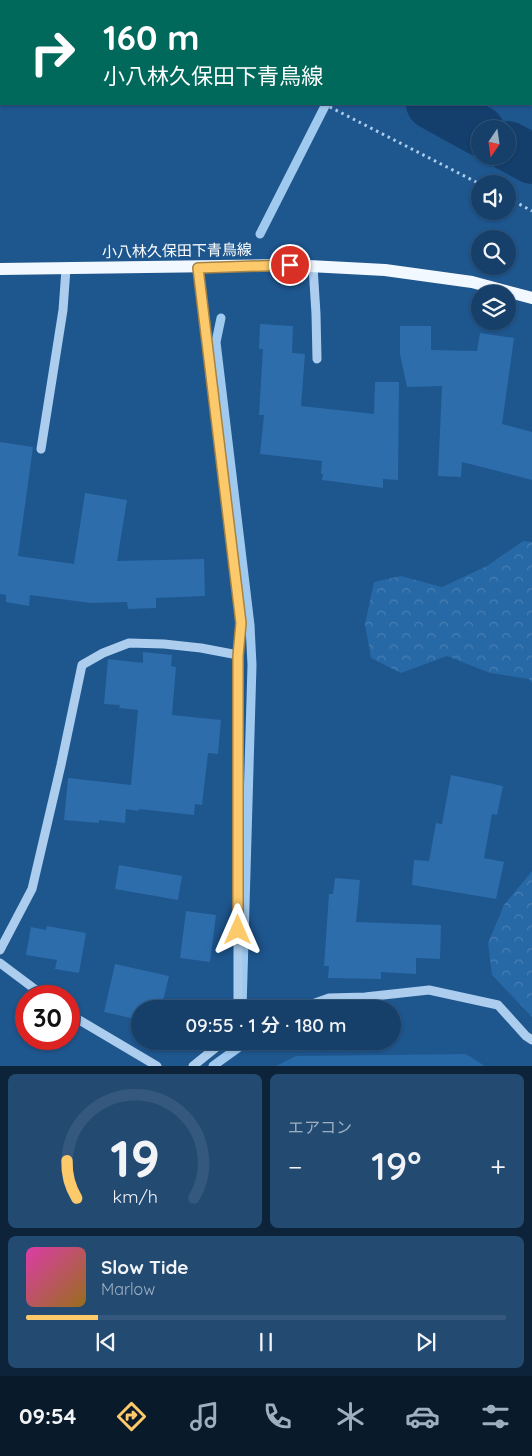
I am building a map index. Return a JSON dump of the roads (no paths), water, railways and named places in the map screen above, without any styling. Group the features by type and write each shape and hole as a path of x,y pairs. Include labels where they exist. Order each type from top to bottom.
{"main road":[{"name":"小八林久保田下青鳥線","path":"0,269 313,266 384,270 472,282 532,298"}],"street":[{"path":"313,266 317,359"},
{"path":"41,449 63,310 66,268"},
{"path":"198,268 241,623 238,656 238,1000"},
{"path":"0,950 32,889 82,665 103,652 128,643 192,647 238,656"},
{"path":"0,963 29,985"},
{"path":"323,1000 429,990 498,1005 526,1036 532,1040"},
{"path":"80,1020 157,1066"},
{"path":"194,1066 213,1050"}],"waterway":[{"path":"260,234 325,105"},
{"path":"433,105 471,126"},
{"path":"516,150 532,159"},
{"path":"221,318 216,342 250,625 252,665 242,1000"},
{"path":"213,1066 235,1050"}]}
